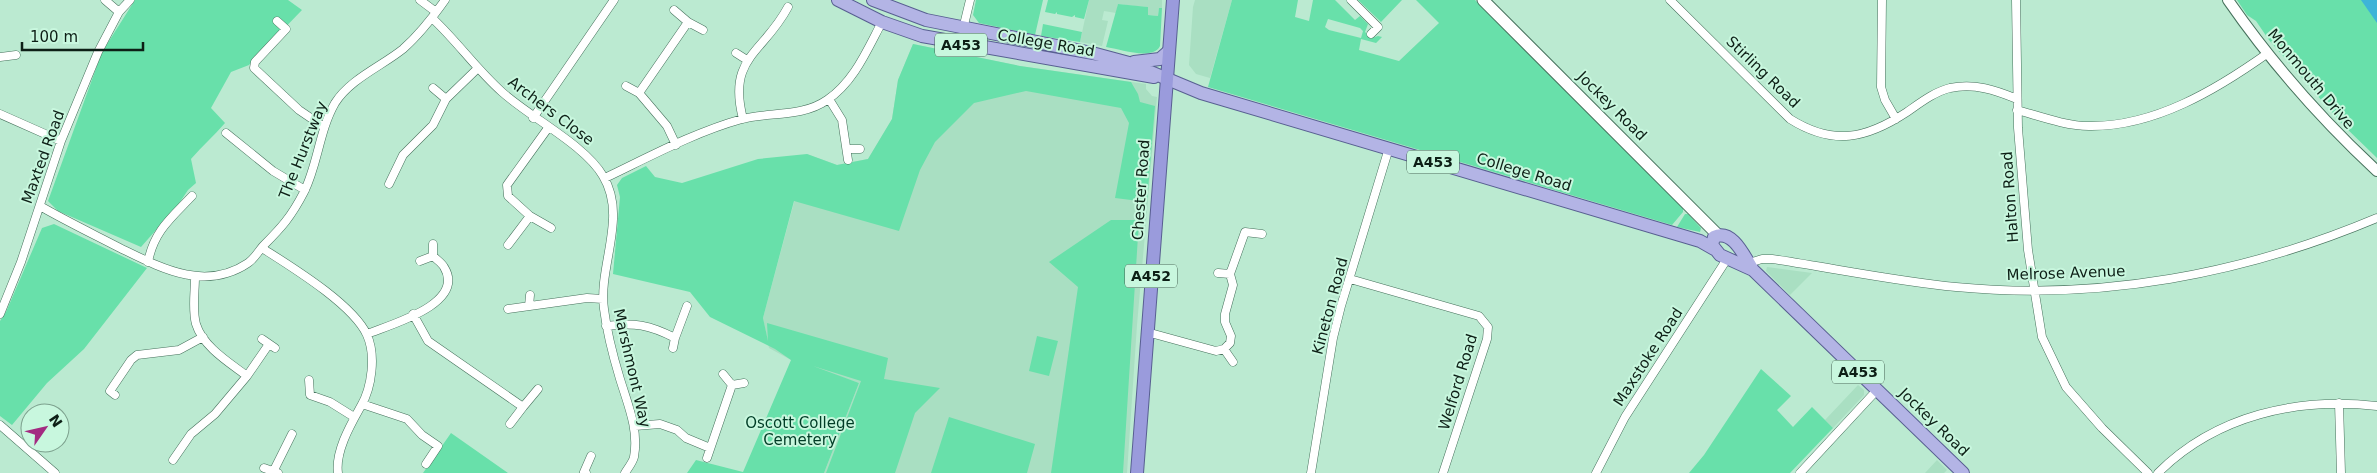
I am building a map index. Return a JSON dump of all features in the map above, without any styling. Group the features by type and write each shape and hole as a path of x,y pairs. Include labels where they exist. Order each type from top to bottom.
{"highway":[{"name":"Chester Road","path":"1137,473 1172,0"}],"main road":[{"name":"College Road","path":"838,0 882,22 922,36 964,45 1167,79"},
{"name":"College Road","path":"873,0 926,20 963,29 1092,53 1147,68 1167,79 1201,93 1700,241 1715,240"},
{"name":"Jockey Road","path":"1483,0 1715,240"},
{"name":"College Road","path":"1129,63 1160,59 1169,51"},
{"path":"1715,240 1735,242 1732,256"},
{"path":"1715,240 1732,256"},
{"name":"Jockey Road","path":"1732,256 1751,267 1963,473"}],"street":[{"path":"105,0 119,12"},
{"name":"Maxted Road","path":"1,312 21,262 61,141 98,52 119,12 130,0"},
{"name":"Archers Close","path":"420,0 456,40 477,69 533,118 589,158 605,178"},
{"name":"The Hurstway","path":"40,206 148,262 182,275 195,277 215,276 230,272 250,262 286,224 305,190 324,127 336,102 352,85 405,47 445,0"},
{"path":"533,118 614,0"},
{"path":"963,29 970,0"},
{"path":"1350,0 1384,33"},
{"name":"Stirling Road","path":"1670,0 1790,119 1814,132 1844,137 1875,130 1935,94 1951,88 1968,86 1987,87 2017,99"},
{"path":"1882,0 1881,87 1885,100 1896,119"},
{"name":"Halton Road","path":"2016,0 2017,110 2033,290 2042,337 2066,387 2102,428 2148,473"},
{"name":"Monmouth Drive","path":"2228,0 2268,53 2334,132 2377,172"},
{"path":"743,119 738,99 738,81 747,60 788,7"},
{"path":"674,10 688,22 703,30"},
{"path":"782,17 790,23"},
{"path":"277,21 286,29 255,62 254,68 299,110 324,127"},
{"path":"639,93 688,22"},
{"path":"605,178 676,145 743,119 816,107 829,99 851,78 882,22"},
{"path":"1372,34 1378,27"},
{"path":"8,56 12,47"},
{"path":"2017,110 2088,126 2144,118 2214,88 2268,53"},
{"path":"736,54 747,60"},
{"path":"389,184 403,155 433,125 446,99 477,69"},
{"path":"626,86 639,93 667,126 676,145"},
{"path":"432,88 446,99"},
{"path":"829,99 842,120 848,149 848,160"},
{"path":"0,114 61,141"},
{"path":"548,128 507,185 508,196 530,216 551,228"},
{"path":"226,133 273,171 305,190"},
{"name":"Kineton Road","path":"1311,473 1333,338 1388,148"},
{"path":"848,149 860,149"},
{"name":"Marshmont Way","path":"605,178 612,195 613,220 602,299 606,326 635,426 634,458 625,473"},
{"path":"148,262 152,244 159,231 192,196"},
{"path":"508,245 530,216"},
{"name":"Melrose Avenue","path":"1751,267 1762,259 1772,259 1956,287 2033,290 2088,289 2152,283 2221,270 2288,252 2377,218"},
{"path":"1146,334 1154,334 1216,351 1224,350 1230,343 1231,336 1225,322 1225,314 1233,285 1230,274 1245,232 1262,234"},
{"path":"366,334 436,303 445,295 448,282 445,268 433,256 433,244"},
{"path":"262,248 336,301 352,316 366,334 371,364 369,383 362,404 354,417 343,445 338,473"},
{"path":"420,261 433,256"},
{"name":"Maxstoke Road","path":"1596,473 1625,418 1732,256"},
{"path":"1218,273 1230,274"},
{"path":"195,277 196,324 203,337 219,355 247,376"},
{"name":"Welford Road","path":"1350,279 1479,316 1486,323 1487,339 1443,473"},
{"path":"529,306 530,295"},
{"path":"508,309 587,298 602,299"},
{"path":"673,348 687,306"},
{"path":"413,314 428,341 523,406"},
{"path":"606,326 624,323 654,327 675,338"},
{"path":"110,391 131,360 137,355 180,350 203,337"},
{"path":"173,460 191,434 215,414 247,376 269,344"},
{"path":"1224,350 1233,362"},
{"path":"722,374 732,385"},
{"path":"309,380 306,397 330,402 354,417"},
{"path":"732,385 744,383"},
{"path":"707,458 732,385"},
{"path":"510,424 538,389"},
{"path":"1800,473 1877,390"},
{"path":"2339,403 2341,473"},
{"path":"2158,473 2175,458 2201,440 2246,418 2272,410 2305,404 2339,403 2377,406"},
{"path":"362,404 407,419 422,434 440,443 426,464"},
{"path":"635,426 660,424 677,430 686,438 710,448"},
{"path":"0,425 55,473"},
{"path":"264,468 276,472 292,434"},
{"path":"582,471 591,456"}],"shaded area":[{"path":"1089,0 1162,0 1162,8 1159,8 1158,16 1148,15 1148,7 1118,4 1116,13 1104,11 1102,20 1108,21 1102,46 1080,42"},
{"path":"1195,0 1232,0 1210,78 1196,74 1189,65"},
{"path":"913,44 1020,66 1146,84 1146,89 1152,96 1157,97 1137,325 1127,473 824,473 859,383 791,360 769,348 763,318 807,154 837,165 868,159 892,119 898,80"},
{"path":"1767,267 1812,273 1790,295 1766,271"},
{"path":"1858,385 1864,390 1864,395 1833,428 1825,420"},
{"path":"1937,460 1947,470 1944,473 1925,473"}],"green space":[{"path":"135,0 288,0 302,10 249,65 231,72 211,108 225,123 191,159 196,183 188,190 178,205 141,247 58,211 48,201 102,52"},
{"path":"976,0 1043,0 1035,35 979,23 973,15"},
{"path":"1048,0 1089,0 1084,19 1075,17 1075,15 1072,17 1057,14 1057,12 1055,14 1045,12"},
{"path":"1232,0 1298,0 1295,17 1309,21 1313,0 1335,0 1355,20 1360,16 1368,24 1365,32 1372,38 1382,37 1376,43 1361,39 1359,50 1399,61 1439,23 1416,0 1475,0 1683,208 1683,212 1672,225 1208,87","holes":["1328,19 1360,28 1363,31 1361,38 1329,30 1325,27"]},
{"path":"1358,0 1402,0 1381,22"},
{"path":"2237,0 2377,0 2377,158 2343,125 2269,40 2256,21 2247,15"},
{"path":"1118,4 1148,7 1148,15 1158,16 1159,8 1162,8 1160,46 1156,50 1151,53 1136,53 1106,47"},
{"path":"1043,24 1082,32 1080,42 1041,36"},
{"name":"Oscott College Cemetery","path":"913,44 1020,66 1131,82 1140,102 1155,106 1147,202 1115,198 1129,123 1121,108 1026,91 974,103 935,142 920,170 899,231 794,201 763,318 768,341 767,323 888,358 884,379 940,388 915,413 895,473 826,473 861,381 813,366 859,383 824,473 687,473 696,460 743,472 791,360 775,349 710,317 690,292 613,274 620,197 617,185 622,178 646,166 655,177 682,183 758,159 807,154 837,165 868,159 892,119 898,80"},
{"path":"1685,214 1688,214 1701,228 1700,232 1677,227"},
{"path":"1111,220 1139,220 1123,473 1051,473 1078,287 1049,262"},
{"path":"54,224 147,268 84,349 47,383 30,403 20,403 20,415 12,425 0,416 0,321 6,312 42,228"},
{"path":"1037,336 1058,341 1049,376 1029,371"},
{"path":"1761,369 1791,396 1777,410 1793,427 1812,407 1833,428 1790,473 1689,473 1704,455"},
{"path":"949,417 1035,444 1027,473 931,473"},
{"path":"451,433 508,473 423,473"}],"water":[{"path":"2361,0 2377,0 2377,23"}]}
